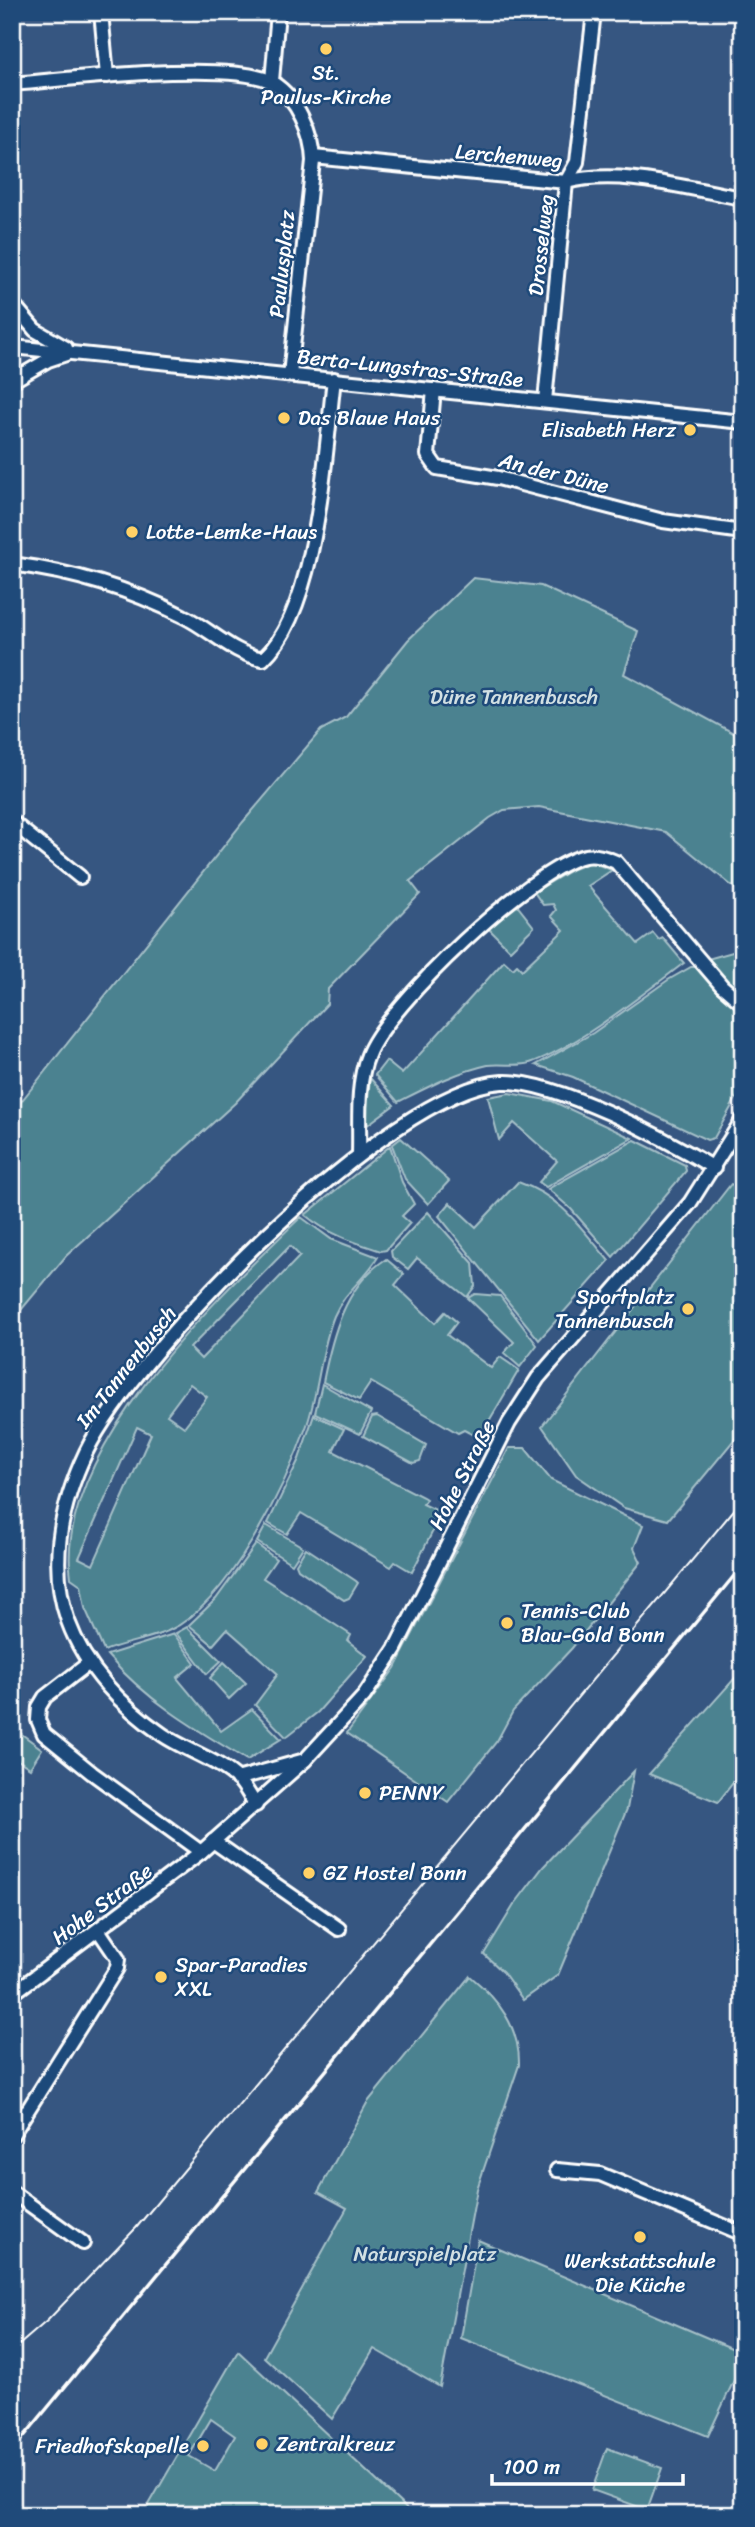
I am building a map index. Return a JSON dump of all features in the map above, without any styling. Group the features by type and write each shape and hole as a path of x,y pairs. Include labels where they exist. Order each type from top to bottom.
{"street":[{"path":"101,12 107,76"},
{"path":"272,81 278,12"},
{"name":"Drosselweg","path":"545,401 566,182 577,162 594,12"},
{"path":"12,84 193,72 254,76 272,81 287,94 299,111 313,157"},
{"name":"Lerchenweg","path":"313,157 566,182 590,176 615,177 743,198"},
{"name":"Paulusplatz","path":"290,375 313,157"},
{"path":"12,289 13,348"},
{"name":"Berta-Lungstras-Straße","path":"14,305 35,330 73,352"},
{"name":"Berta-Lungstras-Straße","path":"13,348 743,422"},
{"name":"Berta-Lungstras-Straße","path":"12,380 48,359 73,352"},
{"path":"12,564 59,570 127,591 198,623 239,651 263,659 281,634 307,569 314,538 334,379"},
{"name":"An der Düne","path":"434,390 428,454 437,468 507,480 663,520 743,532"},
{"path":"12,822 80,877"},
{"path":"359,1155 365,1068 369,1053 391,1021 473,931 512,899 579,858 603,856 616,862 722,986 743,1004"},
{"name":"Im Tannenbusch","path":"256,1805 237,1779 143,1720 106,1685 89,1662 68,1621 57,1561 63,1516 87,1450 142,1372 232,1269 359,1155 438,1101 485,1084 503,1082 541,1085 714,1168"},
{"name":"Hohe Straße","path":"12,1994 201,1852 256,1805 337,1728 380,1674 509,1423 538,1378 690,1203 743,1119"},
{"path":"89,1662 45,1697 39,1707 38,1720 44,1734 92,1773 201,1852"},
{"path":"237,1779 305,1760"},
{"path":"213,1841 340,1929"},
{"path":"12,2135 117,1968 118,1959 99,1931"},
{"path":"557,2170 600,2174 743,2234"},
{"path":"12,2192 83,2244"}],"green space":[{"name":"Düne Tannenbusch","path":"473,578 541,586 638,631 624,674 743,738 743,895 666,832 539,807 504,810 490,818 410,881 420,894 328,989 327,1004 235,1103 66,1256 12,1321 12,1113 243,822 321,730 346,717 408,640"},
{"path":"591,862 612,870 588,886 638,944 653,933 659,940 663,938 684,963 610,1018 548,1055 526,1064 476,1068 442,1080 398,1102 375,1075 386,1061 402,1074 504,961 513,969 517,965 522,970 564,930 551,916 556,910 553,904 543,905 534,892 573,869"},
{"path":"516,904 534,927 510,950 488,928"},
{"path":"743,949 743,999 704,960"},
{"path":"691,967 697,967 717,992 743,1011 743,1086 714,1138 707,1140 573,1077 536,1065 593,1033"},
{"path":"370,1078 394,1105 366,1126 364,1138"},
{"path":"509,1093 552,1101 632,1138 546,1187 539,1182 557,1161 514,1123 499,1140 488,1097"},
{"path":"401,1138 449,1181 428,1204 405,1179 392,1145"},
{"path":"635,1140 685,1165 686,1171 613,1257 571,1209 548,1189"},
{"path":"390,1146 402,1182 414,1204 402,1216 410,1223 386,1250 381,1251 341,1237 305,1215"},
{"path":"518,1182 547,1196 569,1214 609,1261 539,1340 439,1216 450,1203 476,1227"},
{"name":"Sportplatz Tannenbusch","path":"731,1184 743,1191 743,1429 668,1520 624,1508 576,1475 542,1426"},
{"path":"428,1212 473,1263 475,1286 467,1297 417,1258 408,1269 392,1257 391,1251"},
{"path":"301,1217 331,1239 378,1257 343,1300 334,1316 311,1412 298,1450 253,1540 213,1595 192,1616 170,1630 104,1651 85,1608 81,1585 71,1578 72,1530 88,1480 114,1430 148,1381 227,1290","holes":["290,1246 300,1256 201,1359 190,1348","190,1384 207,1397 184,1427 167,1415","137,1427 151,1434 93,1565 79,1558"]},
{"path":"386,1259 404,1274 395,1285 435,1323 445,1312 457,1322 447,1335 491,1368 500,1357 519,1370 479,1438 464,1430 458,1433 371,1382 359,1400 323,1382 336,1330 350,1298 372,1270"},
{"path":"475,1294 500,1296 537,1345 520,1367 504,1353 514,1342 468,1298"},
{"path":"322,1384 371,1412 360,1434 315,1413"},
{"path":"314,1415 344,1429 333,1451 423,1497 426,1499 423,1504 442,1513 412,1572 395,1562 391,1567 301,1513 287,1534 268,1523 299,1459"},
{"path":"377,1416 426,1445 420,1461 413,1463 363,1436 372,1417"},
{"name":"Tennis-Club Blau-Gold Bonn","path":"509,1448 525,1448 551,1480 643,1525 634,1548 641,1562 572,1648 513,1711 497,1741 448,1802 347,1733 395,1668"},
{"path":"266,1525 303,1547 292,1564 257,1542"},
{"path":"256,1544 276,1559 263,1578 351,1635 348,1641 367,1656 318,1712 286,1737 255,1705 278,1674 227,1629 213,1645 189,1625 216,1599"},
{"path":"306,1548 358,1583 349,1598 344,1600 298,1569 296,1564"},
{"path":"187,1627 221,1661 207,1674 176,1633"},
{"path":"174,1634 195,1663 177,1678 221,1731 252,1709 281,1739 247,1760 155,1700 107,1655"},
{"path":"224,1662 246,1683 229,1699 210,1678"},
{"path":"743,1669 743,1770 718,1802 649,1774"},
{"path":"12,1727 42,1749 30,1768 12,1756"},
{"path":"634,1771 627,1809 558,1975 523,2000 503,1972 484,1954 514,1905 543,1867"},
{"name":"Naturspielplatz","path":"470,1976 490,1994 505,2015 516,2038 519,2065 477,2189 440,2387 374,2349 332,2419 264,2357 347,2208 318,2192 367,2103"},
{"path":"478,2240 743,2353 743,2361 708,2436 461,2338"},
{"path":"238,2351 411,2513 411,2515 143,2515","holes":["211,2419 235,2436 215,2471 189,2456"]},
{"path":"607,2448 662,2468 647,2510 592,2490"}],"tram line":[{"path":"12,2351 48,2320 136,2228 743,1499"}],"railway":[{"path":"12,2451 743,1565"}],"place":[{"name":"St. Paulus-Kirche","path":"326,49"},
{"name":"Das Blaue Haus","path":"284,418"},
{"name":"Elisabeth Herz","path":"690,430"},
{"name":"Lotte-Lemke-Haus","path":"132,532"},
{"name":"Sportplatz Tannenbusch","path":"688,1309"},
{"name":"Tennis-Club Blau-Gold Bonn","path":"507,1623"},
{"name":"PENNY","path":"365,1793"},
{"name":"GZ Hostel Bonn","path":"309,1873"},
{"name":"Spar-Paradies XXL","path":"161,1977"},
{"name":"Werkstattschule Die Küche","path":"640,2237"},
{"name":"Zentralkreuz","path":"262,2444"},
{"name":"Friedhofskapelle","path":"203,2446"}]}
